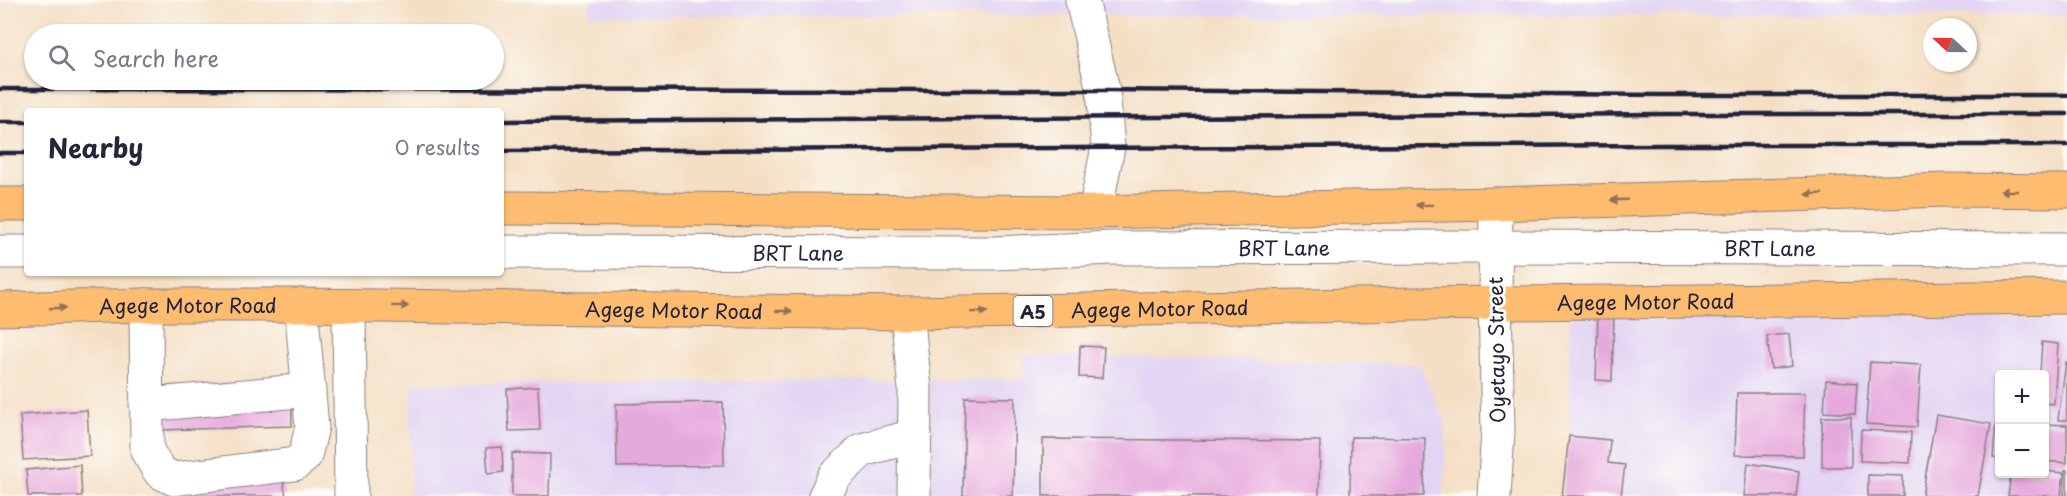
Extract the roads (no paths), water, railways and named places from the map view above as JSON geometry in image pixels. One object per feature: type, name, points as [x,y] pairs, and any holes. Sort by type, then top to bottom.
[{"type":"highway","points":[[504,208],[1095,212],[1496,204],[1947,190],[2067,191]]},
{"type":"highway","points":[[0,204],[24,204]]},
{"type":"highway","name":"Agege Motor Road","points":[[0,309],[146,305],[301,305],[907,313],[2067,297]]},
{"type":"street","points":[[1083,0],[1103,90],[1108,147],[1095,212]]},
{"type":"street","name":"Oyetayo Street","points":[[1494,496],[1498,431],[1495,304],[1496,204]]},
{"type":"street","name":"BRT Lane","points":[[504,252],[994,253],[1113,248],[1496,247],[2067,249]]},
{"type":"street","points":[[0,252],[24,252]]},
{"type":"street","points":[[146,305],[147,451],[160,472],[174,479],[295,464],[304,456],[312,427],[301,305]]},
{"type":"street","points":[[349,306],[351,496]]},
{"type":"street","points":[[907,313],[915,389],[914,496]]},
{"type":"street","points":[[146,405],[309,390]]},
{"type":"street","points":[[825,496],[834,477],[862,450],[914,436]]},
{"type":"railway","points":[[0,89],[24,89]]},
{"type":"railway","points":[[504,89],[2067,95]]},
{"type":"railway","points":[[504,121],[2067,114]]},
{"type":"railway","points":[[0,122],[24,122]]},
{"type":"railway","points":[[504,151],[2067,145]]},
{"type":"railway","points":[[0,153],[24,153]]}]
